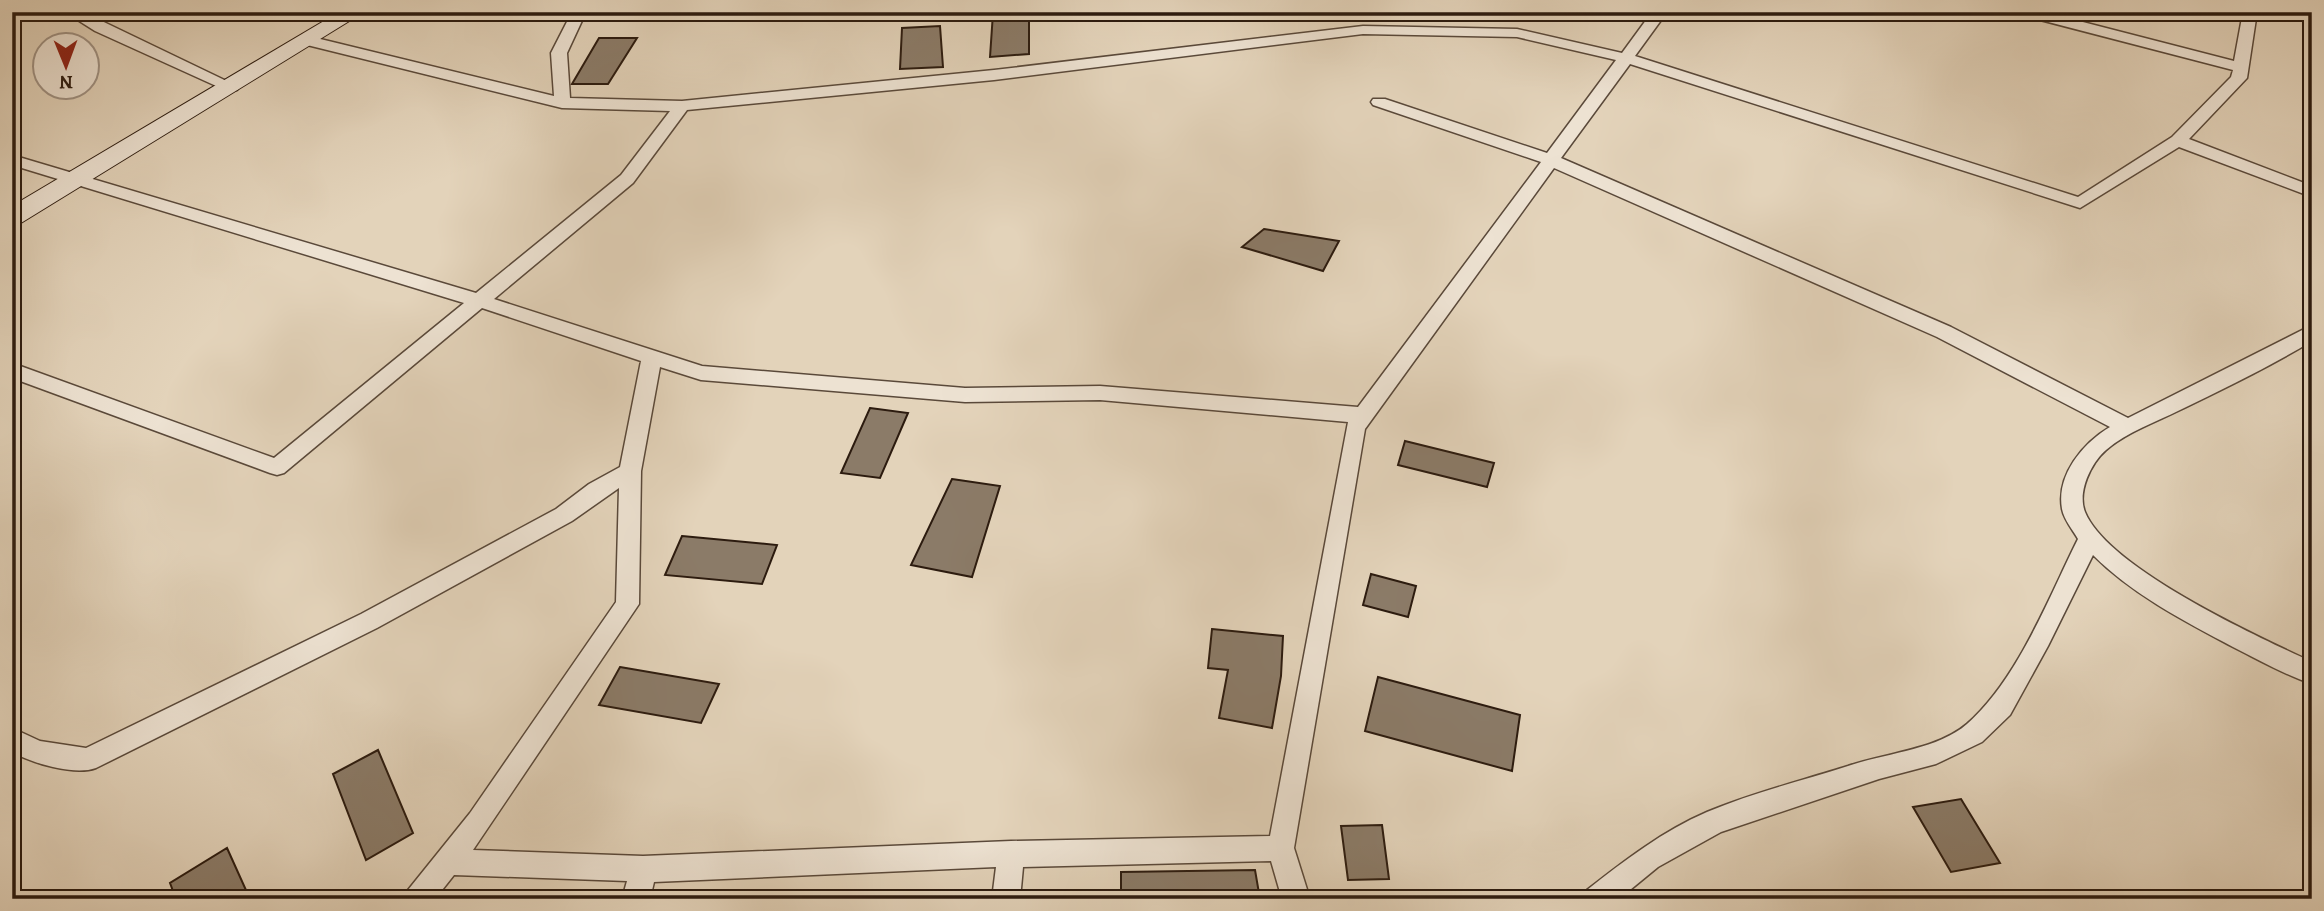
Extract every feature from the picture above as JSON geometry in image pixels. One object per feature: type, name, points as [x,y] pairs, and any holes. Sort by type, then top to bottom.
[{"type":"street","points":[[72,12],[100,28],[230,87]]},
{"type":"street","points":[[12,217],[354,12]]},
{"type":"street","points":[[562,103],[559,53],[579,12]]},
{"type":"street","points":[[1296,899],[1281,848],[1355,427],[1660,12]]},
{"type":"street","points":[[2026,12],[2241,67]]},
{"type":"street","points":[[308,41],[562,103],[682,106],[1007,73],[1363,30],[1517,33],[1626,58],[2080,203],[2178,141],[2239,78],[2250,12]]},
{"type":"street","points":[[1379,102],[1551,160],[1944,332],[2128,427]]},
{"type":"street","points":[[17,377],[276,467],[627,179],[682,106]]},
{"type":"street","points":[[2178,141],[2312,192]]},
{"type":"street","points":[[12,160],[480,301],[701,373],[965,394],[1100,393],[1364,415]]},
{"type":"street","points":[[2312,332],[2266,360],[2128,427],[2094,448],[2077,474],[2073,512],[2089,539],[2130,573],[2217,629],[2312,674]]},
{"type":"street","points":[[418,899],[479,822],[627,604],[630,471],[652,357]]},
{"type":"street","points":[[12,739],[36,752],[87,760],[369,621],[564,515],[597,489],[630,471]]},
{"type":"street","points":[[1597,899],[1649,858],[1714,822],[1879,767],[1936,753],[1972,734],[2001,707],[2040,639],[2089,539]]},
{"type":"street","points":[[447,862],[643,869],[1011,854],[1281,848]]},
{"type":"street","points":[[1006,899],[1011,854]]},
{"type":"street","points":[[636,899],[643,869]]},
{"type":"building","points":[[1029,12],[1029,54],[990,57],[993,13]]},
{"type":"building","points":[[940,26],[943,67],[900,69],[902,28]]},
{"type":"building","points":[[599,38],[637,38],[608,84],[572,84]]},
{"type":"building","points":[[1264,229],[1339,241],[1323,271],[1242,247]]},
{"type":"building","points":[[870,408],[908,413],[880,478],[841,473]]},
{"type":"building","points":[[1405,441],[1494,463],[1487,487],[1398,465]]},
{"type":"building","points":[[952,479],[1000,486],[972,577],[911,565]]},
{"type":"building","points":[[682,536],[777,545],[762,584],[665,575]]},
{"type":"building","points":[[1371,574],[1416,586],[1408,617],[1363,605]]},
{"type":"building","points":[[1212,629],[1283,636],[1281,676],[1272,728],[1219,718],[1228,670],[1208,668]]},
{"type":"building","points":[[620,667],[719,684],[701,723],[599,705]]},
{"type":"building","points":[[1378,677],[1520,715],[1512,771],[1365,731]]},
{"type":"building","points":[[378,750],[413,833],[366,860],[333,774]]},
{"type":"building","points":[[1961,799],[2000,863],[1951,872],[1913,807]]},
{"type":"building","points":[[1382,825],[1389,879],[1348,880],[1341,826]]},
{"type":"building","points":[[227,848],[250,899],[176,899],[170,883]]},
{"type":"building","points":[[1255,870],[1260,899],[1121,899],[1121,872]]}]
